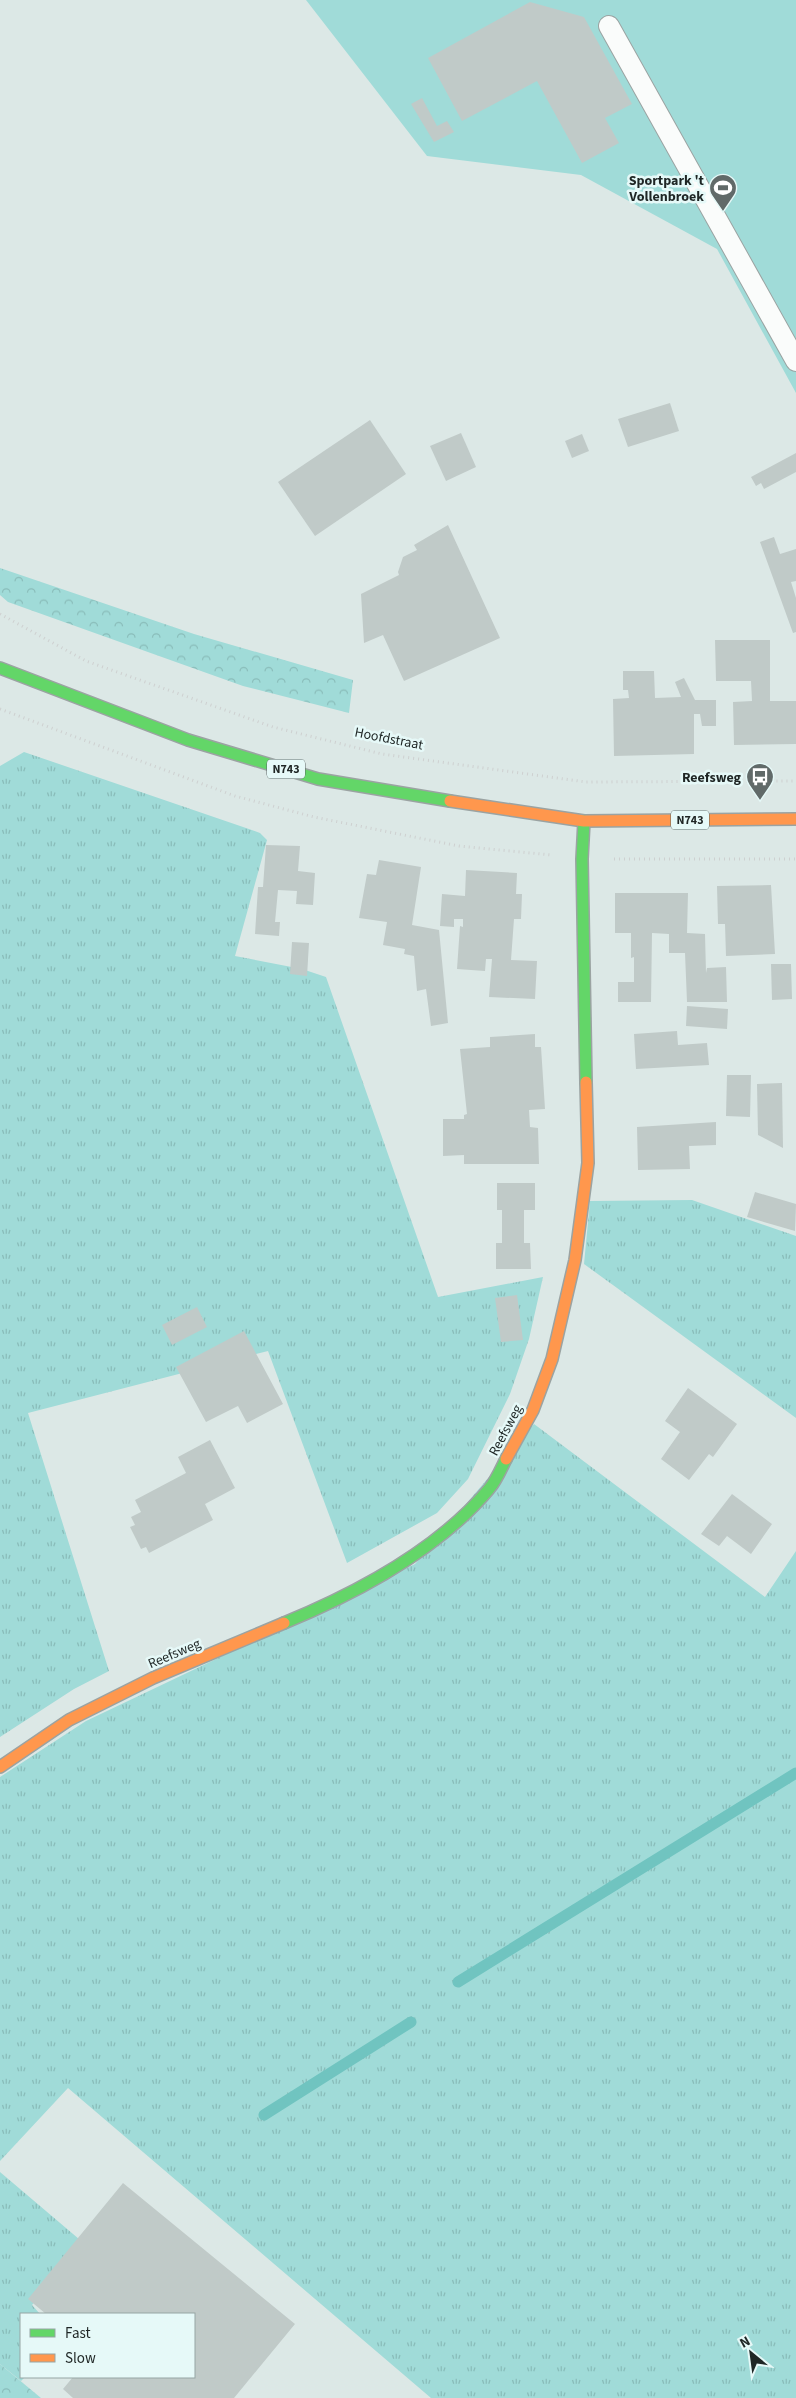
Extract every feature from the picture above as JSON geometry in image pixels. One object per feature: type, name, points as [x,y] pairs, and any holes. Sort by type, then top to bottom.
[{"type":"street","name":"N743","points":[[0,668],[188,740],[318,779],[584,821],[796,820]]},
{"type":"street","name":"Reefsweg","points":[[0,1767],[68,1720],[153,1678],[313,1611],[374,1578],[427,1547],[457,1522],[490,1488],[533,1410],[552,1359],[575,1260],[588,1163],[582,858],[584,821]]},
{"type":"lane","points":[[609,26],[796,361]]},
{"type":"path","name":"Hoofdstraat","points":[[0,614],[86,661],[273,727],[382,754],[586,782],[796,781]]},
{"type":"green space","name":"Sportpark 't Vollenbroek","points":[[306,0],[796,0],[796,393],[717,249],[581,175],[427,156]]},
{"type":"green space","points":[[0,568],[194,634],[353,680],[349,713],[243,686],[8,602],[0,595]]},
{"type":"green space","points":[[24,752],[260,833],[267,840],[235,956],[302,969],[326,977],[438,1297],[543,1277],[529,1339],[510,1394],[468,1479],[437,1513],[347,1563],[268,1351],[28,1413],[109,1671],[74,1689],[0,1737],[0,766]]},
{"type":"green space","points":[[692,1200],[796,1236],[796,1418],[584,1264],[590,1201]]},
{"type":"green space","points":[[534,1424],[765,1597],[796,1551],[796,2398],[431,2398],[68,2088],[0,2161],[0,1777],[86,1721],[415,1564]]},
{"type":"green space","points":[[0,2172],[86,2245],[32,2305],[39,2313],[20,2313],[20,2378],[24,2378],[21,2381],[0,2364]]},
{"type":"green space","points":[[0,2364],[41,2398],[0,2398]]},
{"type":"building","points":[[530,2],[584,17],[632,104],[605,118],[619,143],[582,163],[537,81],[462,121],[428,58]]},
{"type":"building","points":[[422,98],[437,126],[447,121],[454,132],[434,142],[411,104]]},
{"type":"building","points":[[670,403],[679,431],[628,447],[618,419]]},
{"type":"building","points":[[370,420],[406,474],[315,536],[278,482]]},
{"type":"building","points":[[461,433],[476,467],[446,481],[430,446]]},
{"type":"building","points":[[582,434],[589,451],[572,458],[565,441]]},
{"type":"building","points":[[796,453],[796,472],[764,489],[761,483],[756,486],[751,477]]},
{"type":"building","points":[[448,525],[500,638],[404,681],[383,635],[364,643],[361,594],[399,575],[398,572],[403,557],[417,550],[414,545]]},
{"type":"building","points":[[774,537],[780,554],[796,549],[796,581],[791,582],[796,598],[796,632],[793,633],[760,542]]},
{"type":"building","points":[[715,640],[770,640],[770,701],[796,701],[796,744],[734,745],[733,702],[752,701],[751,681],[716,681]]},
{"type":"building","points":[[623,671],[654,671],[655,698],[681,697],[675,682],[684,678],[695,700],[716,700],[716,726],[702,726],[700,714],[694,714],[694,754],[614,756],[613,699],[629,698],[628,690],[623,690]]},
{"type":"building","points":[[266,845],[300,846],[298,871],[315,873],[313,905],[296,904],[297,891],[278,890],[275,922],[280,922],[279,936],[255,934],[258,887],[263,887]]},
{"type":"building","points":[[379,860],[421,867],[412,925],[439,930],[448,1023],[431,1026],[426,989],[417,991],[414,956],[404,954],[405,949],[383,945],[387,922],[359,918],[367,874],[376,875]]},
{"type":"building","points":[[466,870],[517,873],[516,894],[522,894],[521,919],[514,919],[511,960],[537,961],[535,999],[489,997],[492,959],[486,959],[485,971],[457,969],[460,926],[463,927],[463,919],[454,919],[454,927],[440,926],[442,894],[465,896]]},
{"type":"building","points":[[771,885],[775,954],[726,956],[725,924],[718,924],[717,886]]},
{"type":"building","points":[[615,893],[688,893],[687,933],[705,934],[706,973],[707,968],[726,967],[727,1002],[687,1002],[685,953],[669,953],[669,934],[652,933],[651,1002],[618,1002],[618,982],[634,982],[634,957],[631,958],[631,933],[615,933]]},
{"type":"building","points":[[292,942],[309,943],[307,976],[290,974]]},
{"type":"building","points":[[771,964],[791,964],[792,999],[772,1000]]},
{"type":"building","points":[[687,1006],[728,1009],[727,1029],[686,1026]]},
{"type":"building","points":[[677,1031],[678,1045],[707,1043],[709,1065],[636,1069],[634,1034]]},
{"type":"building","points":[[535,1034],[535,1047],[541,1047],[545,1109],[529,1110],[530,1127],[538,1128],[539,1164],[464,1164],[464,1155],[443,1156],[443,1119],[464,1119],[464,1115],[467,1114],[460,1049],[490,1047],[490,1037]]},
{"type":"building","points":[[727,1075],[751,1075],[750,1117],[726,1116]]},
{"type":"building","points":[[782,1083],[783,1148],[758,1135],[757,1084]]},
{"type":"building","points":[[716,1122],[716,1145],[689,1146],[690,1169],[638,1170],[637,1127]]},
{"type":"building","points":[[497,1183],[535,1183],[535,1210],[524,1210],[524,1243],[530,1243],[531,1269],[496,1269],[496,1243],[502,1243],[502,1210],[497,1210]]},
{"type":"building","points":[[755,1192],[796,1204],[795,1231],[747,1217]]},
{"type":"building","points":[[517,1295],[523,1340],[501,1342],[495,1298]]},
{"type":"building","points":[[197,1307],[207,1327],[172,1345],[162,1325]]},
{"type":"building","points":[[244,1331],[283,1404],[247,1423],[238,1406],[206,1422],[176,1367]]},
{"type":"building","points":[[688,1388],[737,1424],[713,1457],[709,1454],[689,1480],[661,1459],[680,1432],[665,1421]]},
{"type":"building","points":[[210,1440],[235,1488],[205,1504],[213,1520],[149,1553],[146,1547],[141,1549],[130,1527],[135,1525],[131,1517],[141,1512],[135,1500],[186,1473],[178,1457]]},
{"type":"building","points":[[732,1494],[772,1524],[751,1554],[727,1536],[719,1546],[701,1534]]},
{"type":"building","points":[[123,2183],[295,2324],[234,2398],[73,2398],[63,2389],[72,2378],[195,2378],[195,2313],[45,2313],[28,2299]]},
{"type":"waterway","points":[[458,1982],[796,1773]]},
{"type":"waterway","points":[[264,2115],[411,2022]]},
{"type":"traffic: fast","points":[[0,668],[188,740],[318,779],[450,801]]},
{"type":"traffic: fast","points":[[584,821],[582,859],[586,1082]]},
{"type":"traffic: fast","points":[[284,1623],[367,1584],[421,1550],[469,1511],[492,1486],[506,1459]]},
{"type":"traffic: slow","points":[[450,801],[584,821],[796,819]]},
{"type":"traffic: slow","points":[[506,1459],[533,1410],[552,1359],[575,1260],[588,1163],[586,1082]]},
{"type":"traffic: slow","points":[[0,1767],[69,1720],[153,1678],[284,1623]]},
{"type":"place","name":"Sportpark 't Vollenbroek","points":[[723,212]]},
{"type":"place","name":"Reefsweg","points":[[760,801]]}]
